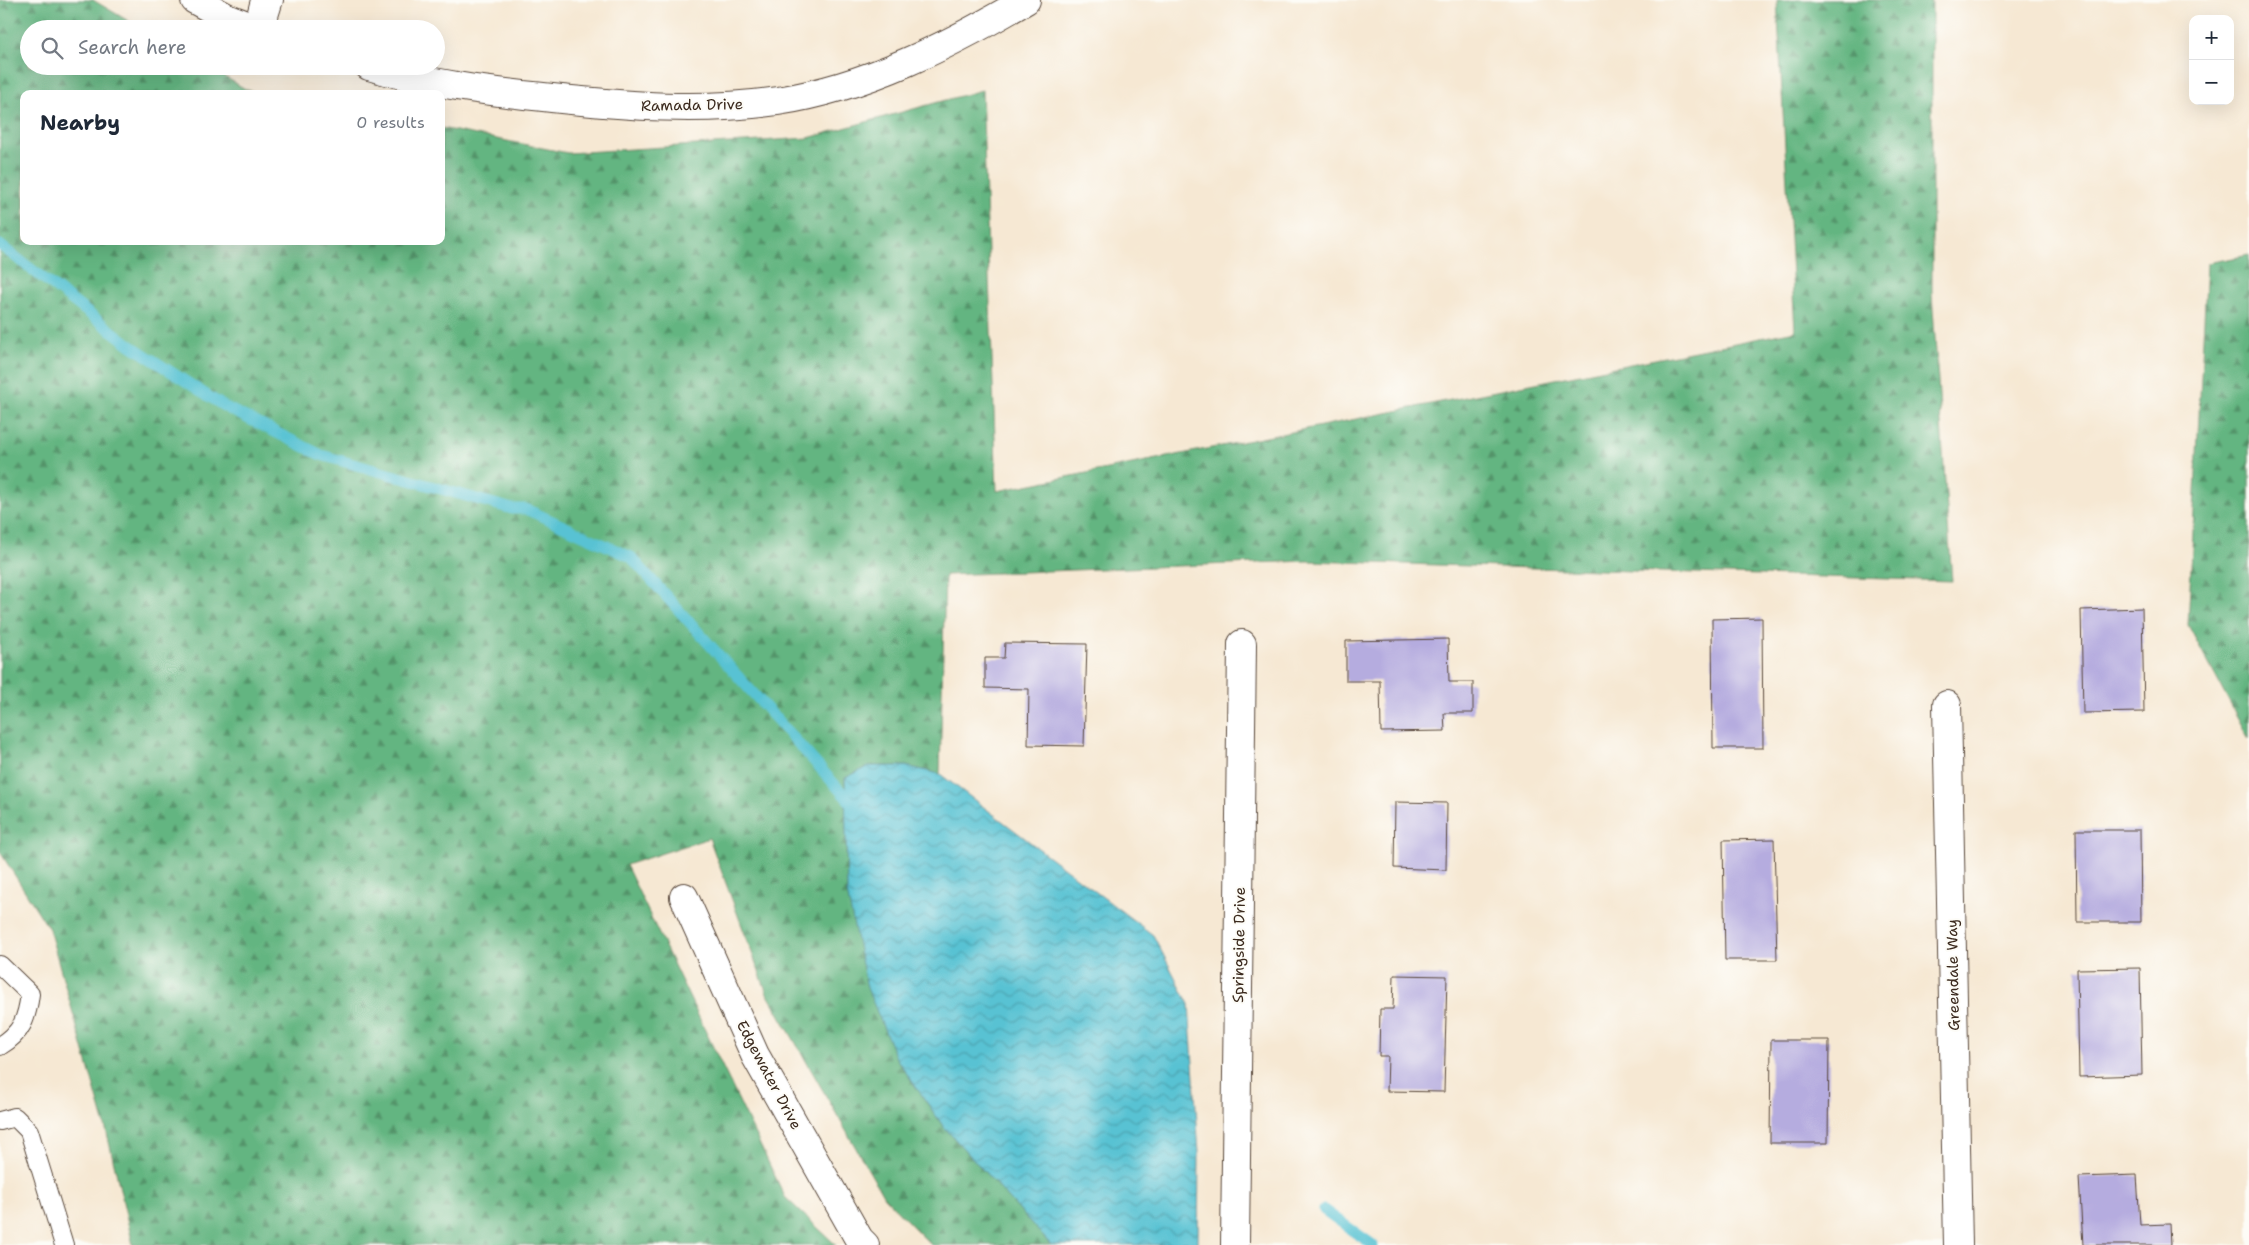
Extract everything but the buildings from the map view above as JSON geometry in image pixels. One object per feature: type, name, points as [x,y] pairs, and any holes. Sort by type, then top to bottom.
[{"type":"street","points":[[195,0],[240,20]]},
{"type":"street","name":"Ramada Drive","points":[[403,75],[488,92],[625,106],[712,107],[770,102],[844,85],[910,61],[972,32],[1026,0]]},
{"type":"street","name":"Springside Drive","points":[[1235,1245],[1242,644]]},
{"type":"street","name":"Greendale Way","points":[[1947,705],[1958,1245]]},
{"type":"street","name":"Edgewater Drive","points":[[684,898],[755,1055],[859,1239],[865,1245]]},
{"type":"lane","points":[[259,20],[260,0]]},
{"type":"lane","points":[[263,20],[274,0]]},
{"type":"lane","points":[[0,965],[30,994],[27,1016],[12,1039],[0,1046]]},
{"type":"lane","points":[[0,1121],[15,1117],[28,1131],[64,1245]]},
{"type":"green space","points":[[0,0],[93,0],[127,20],[20,20],[20,75],[222,75],[247,90],[20,90],[20,245],[445,245],[445,129],[568,153],[808,138],[982,90],[997,491],[1795,331],[1777,0],[1932,0],[1932,294],[1952,581],[1308,561],[945,575],[940,774],[906,766],[869,766],[845,778],[847,893],[896,1058],[943,1126],[1051,1245],[931,1245],[884,1197],[767,993],[709,838],[626,865],[785,1197],[836,1245],[133,1245],[106,1129],[49,929],[0,852]]},
{"type":"green space","points":[[2249,255],[2249,739],[2188,625],[2207,263]]},
{"type":"water","points":[[869,766],[906,766],[940,774],[1153,935],[1189,1004],[1199,1153],[1198,1245],[1051,1245],[943,1126],[896,1058],[867,988],[847,893],[845,778]]},
{"type":"waterway","points":[[0,245],[130,345],[225,407],[321,455],[512,509],[526,509],[631,557],[855,807]]},
{"type":"waterway","points":[[1324,1210],[1373,1245]]}]
